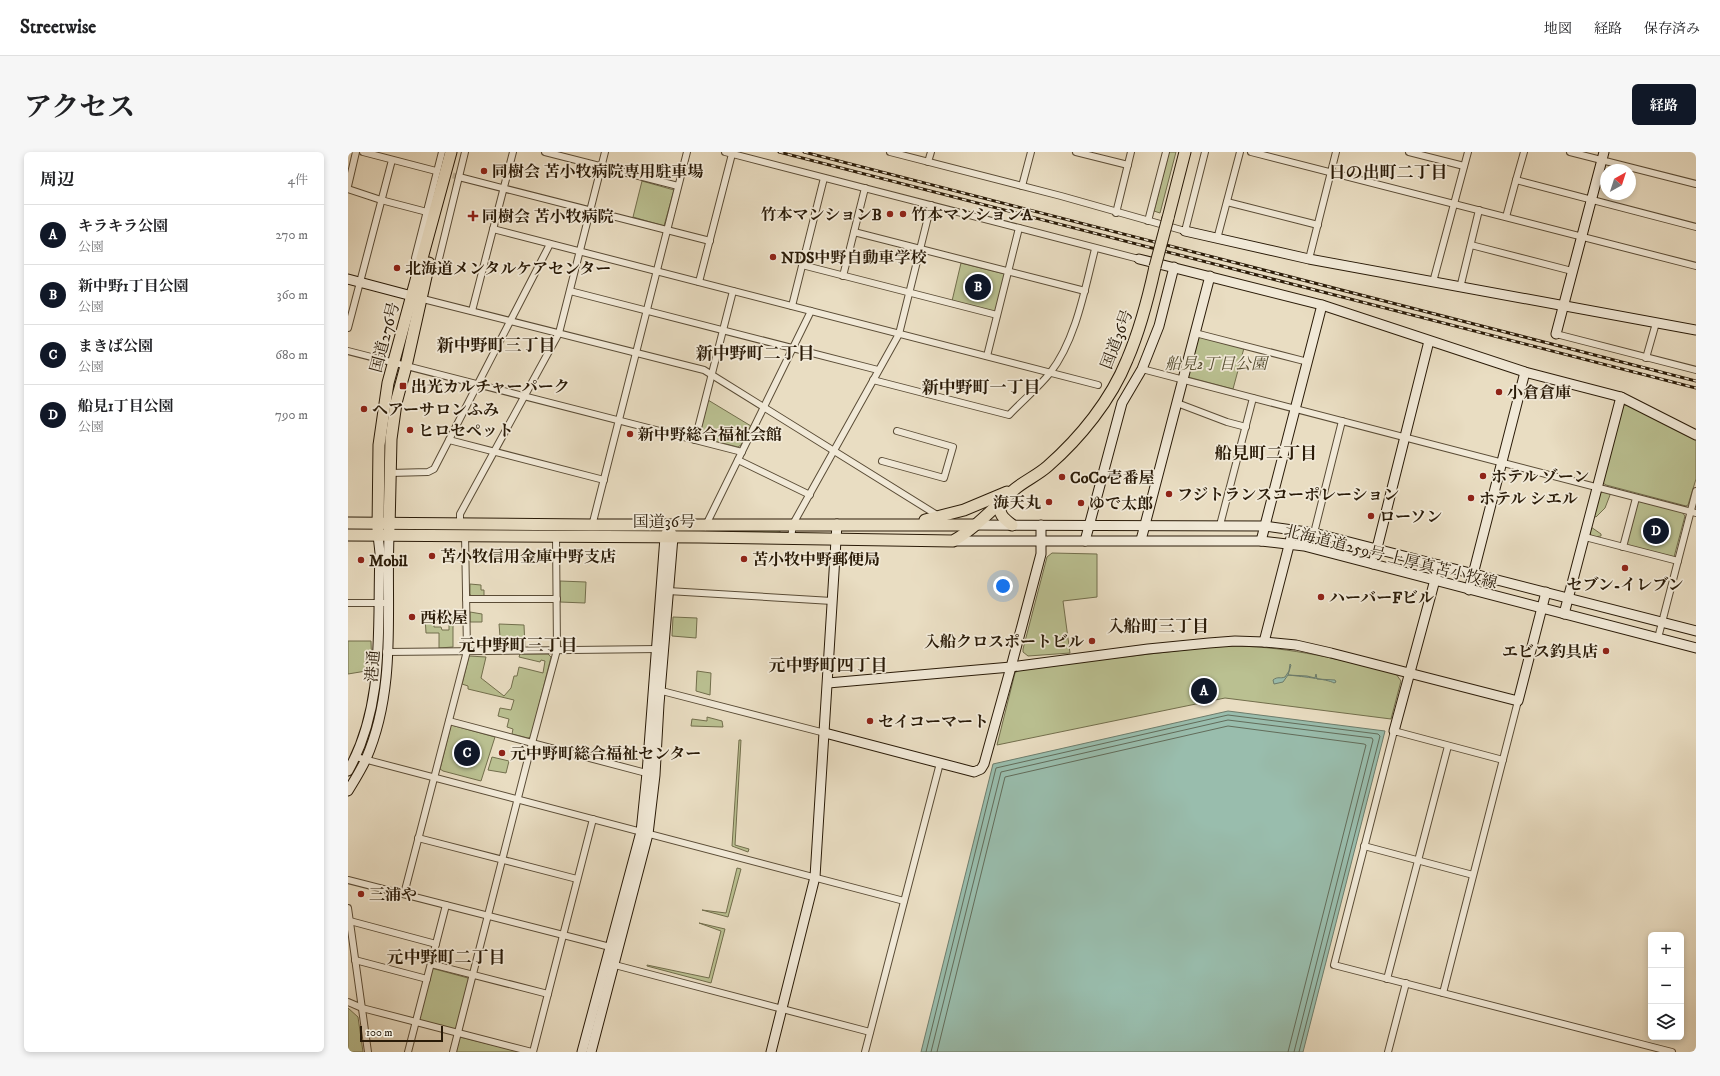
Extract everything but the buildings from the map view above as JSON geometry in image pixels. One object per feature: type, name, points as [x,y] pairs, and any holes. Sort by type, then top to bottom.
[{"type":"highway","name":"国道276号","points":[[424,268],[451,152]]},
{"type":"highway","name":"国道276号","points":[[384,535],[378,523],[380,427],[393,362],[416,297],[458,152]]},
{"type":"highway","name":"国道36号","points":[[348,535],[700,537],[953,541],[964,535],[972,526],[1017,487],[1047,467],[1070,445],[1096,414],[1116,384],[1137,337],[1186,152]]},
{"type":"highway","name":"国道276号","points":[[384,535],[390,523],[391,439],[395,410],[406,366],[416,297]]},
{"type":"highway","name":"国道36号","points":[[897,524],[940,517],[964,510],[1017,487]]},
{"type":"highway","points":[[972,526],[972,514],[976,507],[982,502]]},
{"type":"highway","points":[[1000,502],[999,509],[1002,518],[1012,525]]},
{"type":"highway","name":"国道36号","points":[[348,523],[556,525],[897,524],[972,526]]},
{"type":"street","points":[[356,152],[348,188],[382,200],[426,212]]},
{"type":"street","points":[[363,152],[436,171]]},
{"type":"street","points":[[442,152],[414,258],[424,268],[438,263],[465,152]]},
{"type":"street","points":[[472,311],[513,152]]},
{"type":"street","points":[[545,152],[678,186]]},
{"type":"street","points":[[404,894],[467,651],[466,536],[459,524],[460,514],[559,334],[605,152]]},
{"type":"street","points":[[589,537],[687,152]]},
{"type":"street","points":[[725,152],[1020,228],[1095,249],[1174,267],[1322,305],[1525,372],[1621,397],[1696,435]]},
{"type":"street","points":[[890,152],[1217,239],[1309,259],[1460,288],[1564,305],[1656,323],[1695,328]]},
{"type":"street","points":[[928,162],[931,152]]},
{"type":"street","points":[[1022,186],[1031,152]]},
{"type":"street","points":[[1076,152],[1128,165]]},
{"type":"street","points":[[1116,213],[1131,152]]},
{"type":"street","points":[[1148,221],[1166,152]]},
{"type":"street","points":[[1185,231],[1205,152]]},
{"type":"street","points":[[1217,239],[1240,152]]},
{"type":"street","points":[[1250,152],[1696,266]]},
{"type":"street","points":[[1309,259],[1336,152]]},
{"type":"street","points":[[1409,152],[1464,166]]},
{"type":"street","points":[[1433,282],[1468,152]]},
{"type":"street","points":[[1506,217],[1524,152]]},
{"type":"street","points":[[1570,152],[1603,156],[1696,184]]},
{"type":"street","points":[[699,282],[732,154]]},
{"type":"street","points":[[1603,156],[1556,334],[1696,370]]},
{"type":"street","points":[[348,328],[392,160]]},
{"type":"street","points":[[459,177],[710,241]]},
{"type":"street","points":[[792,306],[824,178]]},
{"type":"street","points":[[1516,180],[1696,227]]},
{"type":"street","points":[[843,276],[865,188]]},
{"type":"street","points":[[1226,202],[1318,225]]},
{"type":"street","points":[[791,538],[793,524],[899,334],[932,205]]},
{"type":"street","points":[[1460,288],[1479,210]]},
{"type":"street","points":[[987,356],[1020,228]]},
{"type":"street","points":[[493,229],[1098,385]]},
{"type":"street","points":[[854,232],[1085,291]]},
{"type":"street","points":[[390,473],[432,472],[550,244]]},
{"type":"street","points":[[1471,245],[1572,271]]},
{"type":"street","points":[[873,380],[1009,415],[1050,373],[1070,338],[1085,291],[1095,249]]},
{"type":"street","points":[[802,265],[997,315]]},
{"type":"street","points":[[1085,540],[1122,403],[1142,369],[1159,326],[1174,267]]},
{"type":"street","points":[[1141,540],[1210,276]]},
{"type":"street","points":[[348,280],[704,370],[833,452],[940,517]]},
{"type":"street","points":[[570,291],[878,370]]},
{"type":"street","points":[[695,440],[733,291]]},
{"type":"street","points":[[1261,541],[1322,305]]},
{"type":"street","points":[[700,537],[811,311]]},
{"type":"street","points":[[1646,358],[1656,323]]},
{"type":"street","points":[[1195,332],[1308,362]]},
{"type":"street","points":[[1373,564],[1429,341]]},
{"type":"street","points":[[348,351],[742,452]]},
{"type":"street","points":[[1142,369],[1693,513]]},
{"type":"street","points":[[1469,590],[1525,372]]},
{"type":"street","points":[[1564,614],[1621,397]]},
{"type":"street","points":[[1220,525],[1253,398]]},
{"type":"street","points":[[1177,402],[1227,422],[1246,427]]},
{"type":"street","points":[[1314,533],[1342,421]]},
{"type":"street","points":[[882,461],[944,478],[953,447],[897,431]]},
{"type":"street","points":[[449,440],[604,480]]},
{"type":"street","points":[[738,460],[810,494]]},
{"type":"street","points":[[1658,638],[1678,561],[1693,513],[1696,491]]},
{"type":"street","points":[[1623,547],[1636,498]]},
{"type":"street","points":[[771,1052],[815,877],[837,524]]},
{"type":"street","points":[[453,1052],[557,650],[556,525]]},
{"type":"street","points":[[660,649],[668,591],[669,525]]},
{"type":"street","points":[[656,690],[974,772],[981,769],[984,764],[1041,554],[1041,525]]},
{"type":"street","name":"北海道道259号 上厚真苫小牧線","points":[[972,526],[1220,525],[1265,526],[1314,533],[1696,631]]},
{"type":"street","points":[[972,526],[982,540]]},
{"type":"street","points":[[1264,642],[1293,530]]},
{"type":"street","name":"港通","points":[[348,770],[356,757],[371,714],[377,676],[380,553],[384,535]]},
{"type":"street","name":"港通","points":[[348,791],[366,760],[378,725],[386,688],[389,652],[389,603],[384,535]]},
{"type":"street","points":[[591,1052],[610,964],[644,833],[651,774],[656,690],[669,537]]},
{"type":"street","points":[[1585,537],[1678,561]]},
{"type":"street","name":"北海道道259号 上厚真苫小牧線","points":[[953,541],[1261,541],[1304,546],[1696,648]]},
{"type":"street","points":[[1438,565],[1334,965],[1672,1052]]},
{"type":"street","points":[[668,591],[832,601]]},
{"type":"street","points":[[1443,993],[1546,592]]},
{"type":"street","points":[[466,599],[557,599]]},
{"type":"street","points":[[348,603],[389,603]]},
{"type":"street","points":[[828,683],[1011,667],[1148,649],[1235,641],[1264,642],[1310,648],[1518,701]]},
{"type":"street","points":[[378,652],[660,649]]},
{"type":"street","points":[[449,722],[651,774]]},
{"type":"street","points":[[1394,731],[1503,760]]},
{"type":"street","points":[[1387,979],[1448,746]]},
{"type":"street","points":[[356,757],[904,901]]},
{"type":"street","points":[[865,1052],[940,763]]},
{"type":"street","points":[[348,1002],[362,1008],[532,1052],[593,819]]},
{"type":"street","points":[[418,838],[577,879]]},
{"type":"street","points":[[1364,846],[1473,875]]},
{"type":"street","points":[[348,880],[614,948]]},
{"type":"street","points":[[408,1052],[446,905]]},
{"type":"street","points":[[348,908],[350,938],[355,960],[368,1052]]},
{"type":"street","points":[[350,921],[436,944]]},
{"type":"street","points":[[355,960],[427,979]]},
{"type":"street","points":[[431,964],[548,994]]},
{"type":"street","points":[[610,964],[870,1032]]},
{"type":"street","points":[[582,1052],[610,964]]},
{"type":"street","points":[[1388,1052],[1406,984]]},
{"type":"green space","points":[[1169,152],[1176,152],[1160,213],[1154,211]]},
{"type":"green space","points":[[642,181],[674,190],[664,226],[633,217]]},
{"type":"green space","points":[[961,263],[1005,274],[995,312],[952,301]]},
{"type":"green space","name":"船見2丁目公園","points":[[1197,336],[1244,348],[1233,389],[1188,377]]},
{"type":"green space","points":[[708,400],[751,426],[741,445],[738,447],[699,437]]},
{"type":"green space","points":[[1628,405],[1696,438],[1696,479],[1688,505],[1686,506],[1603,483],[1621,407]]},
{"type":"green space","points":[[1601,492],[1609,493],[1610,495],[1605,508],[1596,517],[1594,516],[1599,494]]},
{"type":"green space","points":[[1638,501],[1682,512],[1685,516],[1674,557],[1626,545]]},
{"type":"green space","points":[[1591,527],[1601,534],[1601,536],[1592,536],[1590,534]]},
{"type":"green space","points":[[764,529],[780,531],[780,533],[721,531]]},
{"type":"green space","points":[[1052,553],[1097,554],[1097,597],[1063,601],[1070,653],[1028,656],[1023,652],[1023,649],[1047,557]]},
{"type":"green space","points":[[560,581],[586,582],[585,603],[560,602]]},
{"type":"green space","points":[[470,584],[481,585],[481,590],[484,590],[484,597],[472,597],[470,594]]},
{"type":"green space","points":[[470,612],[482,614],[482,622],[470,622]]},
{"type":"green space","points":[[425,617],[434,617],[434,627],[441,627],[442,630],[449,630],[449,618],[453,618],[453,647],[439,648],[439,633],[426,633]]},
{"type":"green space","points":[[673,617],[697,618],[696,638],[672,636]]},
{"type":"green space","points":[[499,624],[524,625],[525,648],[501,649]]},
{"type":"green space","points":[[348,641],[371,641],[372,670],[348,674]]},
{"type":"green space","points":[[1236,646],[1277,649],[1317,655],[1396,674],[1401,681],[1391,719],[1225,698],[997,745],[1015,673],[1020,669],[1210,647]]},
{"type":"green space","points":[[520,654],[548,654],[551,657],[531,737],[528,738],[512,734],[513,729],[507,727],[509,719],[498,716],[500,708],[511,710],[514,700],[468,689],[468,686],[462,684],[469,656],[486,657],[481,678],[504,696],[511,688],[514,676],[517,676],[519,667],[543,673],[545,661],[541,660],[540,662],[519,657]]},
{"type":"green space","points":[[383,658],[378,714],[366,748],[364,746],[377,697]]},
{"type":"green space","points":[[697,671],[711,673],[710,695],[696,691]]},
{"type":"green space","points":[[707,717],[722,721],[723,727],[691,726],[692,719],[707,721]]},
{"type":"green space","points":[[451,725],[495,737],[481,781],[440,769]]},
{"type":"green space","points":[[739,740],[741,740],[735,845],[749,849],[748,852],[732,846]]},
{"type":"green space","points":[[492,757],[509,761],[506,773],[488,770]]},
{"type":"green space","points":[[737,868],[741,869],[728,917],[702,910],[726,913]]},
{"type":"green space","points":[[699,923],[725,929],[711,983],[647,966],[709,978],[721,931]]},
{"type":"green space","points":[[431,968],[468,978],[470,982],[457,1028],[453,1029],[419,1020]]},
{"type":"green space","points":[[348,1008],[358,1017],[363,1052],[348,1052]]},
{"type":"green space","points":[[460,1037],[521,1052],[456,1052]]},
{"type":"water","points":[[1290,664],[1291,665],[1288,675],[1283,682],[1274,684],[1273,680],[1285,677],[1289,671]]},
{"type":"water","points":[[1316,674],[1317,679],[1305,677],[1288,675],[1315,678]]},
{"type":"water","points":[[1320,679],[1335,680],[1336,682],[1334,683]]},
{"type":"water","points":[[1228,711],[1385,731],[1303,1052],[921,1052],[993,764]]},
{"type":"tunnel","points":[[444,173],[459,177]]},
{"type":"railway","points":[[779,152],[1696,388]]},
{"type":"railway","points":[[804,152],[1696,381]]},
{"type":"place","name":"同樹会 苫小牧病院専用駐車場","points":[[484,171]]},
{"type":"place","name":"竹本マンションB","points":[[890,214]]},
{"type":"place","name":"竹本マンションA","points":[[903,214]]},
{"type":"place","name":"同樹会 苫小牧病院","points":[[473,216]]},
{"type":"place","name":"NDS中野自動車学校","points":[[773,257]]},
{"type":"place","name":"北海道メンタルケアセンター","points":[[397,268]]},
{"type":"place","name":"新中野1丁目公園","points":[[978,287]]},
{"type":"place","name":"出光カルチャーパーク","points":[[403,386]]},
{"type":"place","name":"小倉倉庫","points":[[1499,392]]},
{"type":"place","name":"ヘアーサロンふみ","points":[[364,409]]},
{"type":"place","name":"ヒロセペット","points":[[410,430]]},
{"type":"place","name":"新中野総合福祉会館","points":[[630,434]]},
{"type":"place","name":"ホテル ゾーン","points":[[1483,476]]},
{"type":"place","name":"CoCo壱番屋","points":[[1062,477]]},
{"type":"place","name":"フジトランスコーポレーション","points":[[1169,494]]},
{"type":"place","name":"ホテル シエル","points":[[1471,498]]},
{"type":"place","name":"海天丸","points":[[1049,502]]},
{"type":"place","name":"ゆで太郎","points":[[1081,503]]},
{"type":"place","name":"ローソン","points":[[1371,516]]},
{"type":"place","name":"船見1丁目公園","points":[[1656,531]]},
{"type":"place","name":"苫小牧信用金庫中野支店","points":[[432,556]]},
{"type":"place","name":"苫小牧中野郵便局","points":[[744,559]]},
{"type":"place","name":"Mobil","points":[[361,560]]},
{"type":"place","name":"セブン-イレブン","points":[[1625,568]]},
{"type":"place","name":"ハーバーFビル","points":[[1321,597]]},
{"type":"place","name":"西松屋","points":[[412,617]]},
{"type":"place","name":"入船クロスポートビル","points":[[1092,641]]},
{"type":"place","name":"エビス釣具店","points":[[1606,651]]},
{"type":"place","name":"キラキラ公園","points":[[1204,691]]},
{"type":"place","name":"セイコーマート","points":[[870,721]]},
{"type":"place","name":"まきば公園","points":[[467,753]]},
{"type":"place","name":"元中野町総合福祉センター","points":[[502,753]]},
{"type":"place","name":"三浦や","points":[[361,894]]},
{"type":"district","name":"日の出町二丁目","points":[[1388,172]]},
{"type":"district","name":"新中野町三丁目","points":[[496,345]]},
{"type":"district","name":"新中野町二丁目","points":[[755,353]]},
{"type":"district","name":"新中野町一丁目","points":[[981,387]]},
{"type":"district","name":"船見町二丁目","points":[[1266,453]]},
{"type":"district","name":"入船町三丁目","points":[[1158,626]]},
{"type":"district","name":"元中野町三丁目","points":[[518,645]]},
{"type":"district","name":"元中野町四丁目","points":[[828,665]]},
{"type":"district","name":"元中野町二丁目","points":[[446,957]]}]
